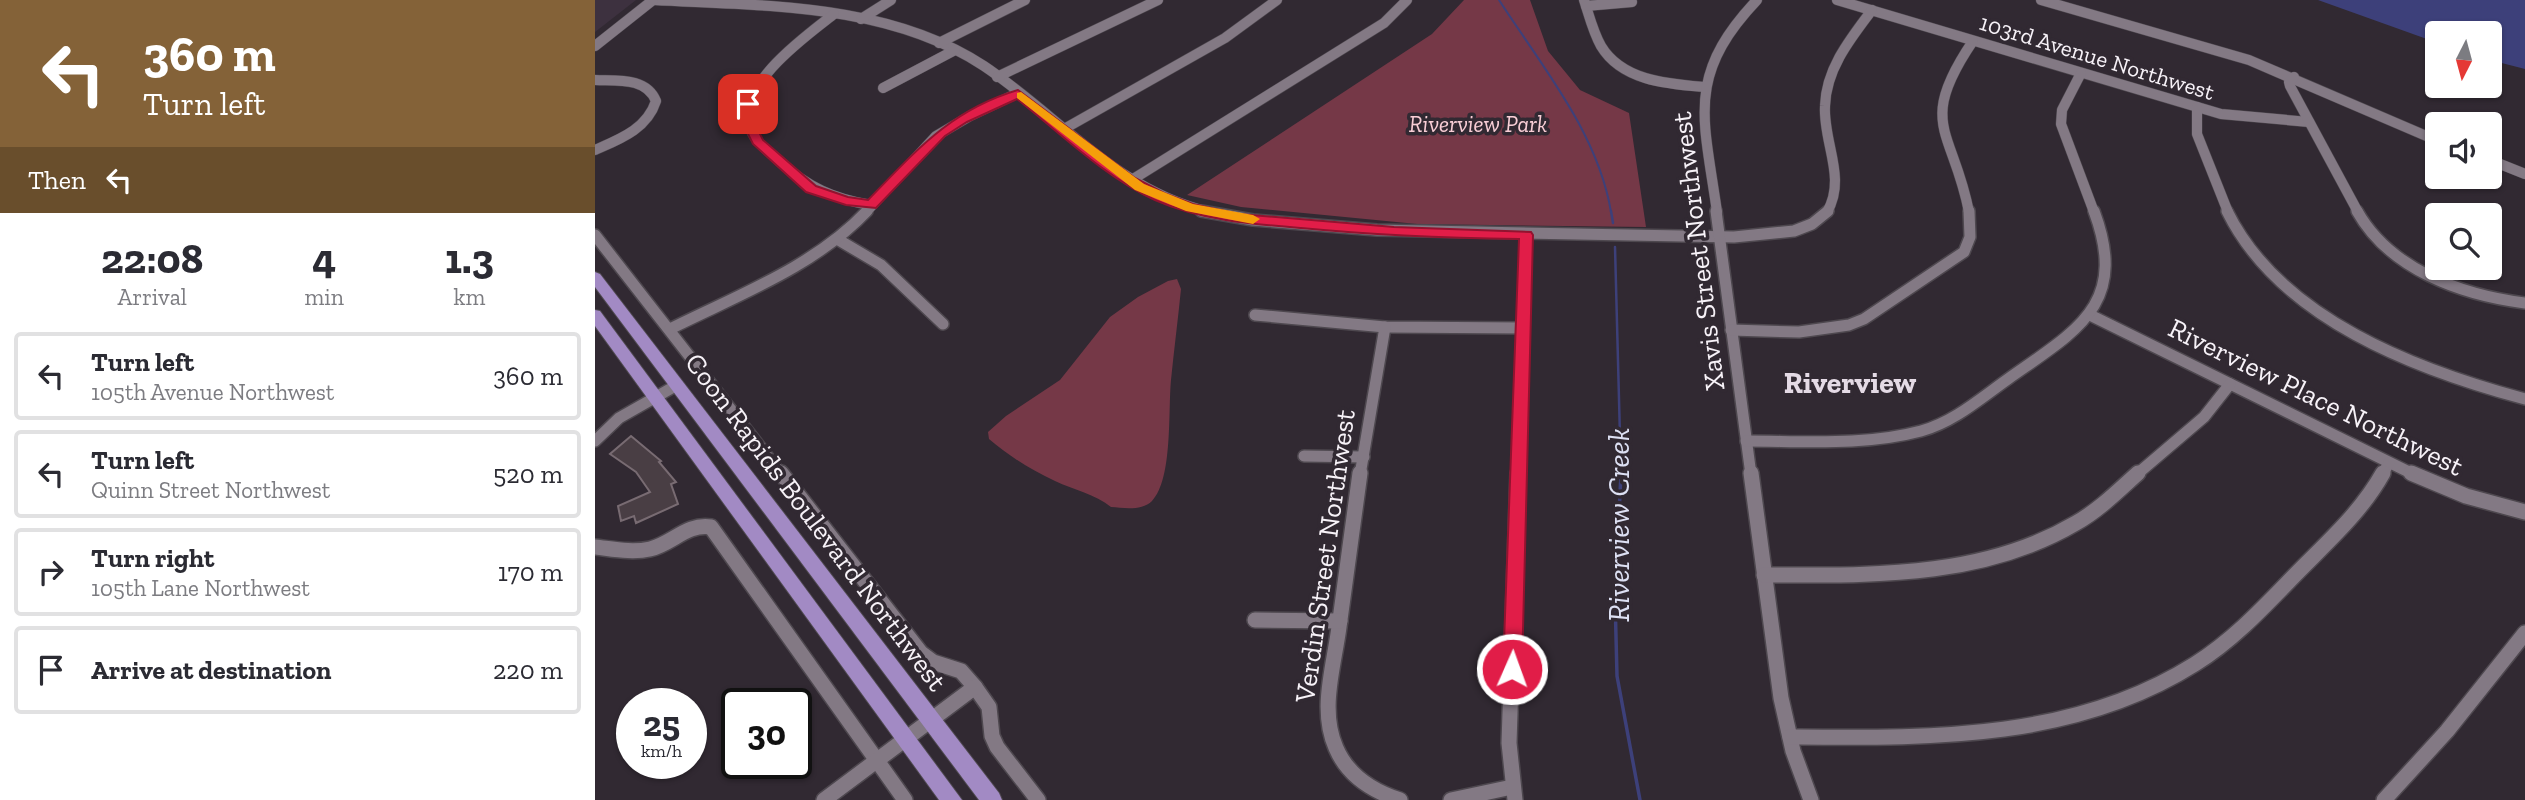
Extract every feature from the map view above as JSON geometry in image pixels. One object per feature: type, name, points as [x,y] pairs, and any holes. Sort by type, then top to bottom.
[{"type":"main road","name":"Coon Rapids Boulevard Northwest","points":[[595,277],[992,800]]},
{"type":"main road","name":"Coon Rapids Boulevard Northwest","points":[[595,315],[952,800]]},
{"type":"street","points":[[595,46],[654,0],[834,14],[907,30],[955,50],[997,77],[1130,181],[1180,205],[1239,218],[1402,233],[1764,236],[1792,232],[1812,223],[1832,204],[1836,187],[1826,122],[1826,93],[1832,68],[1841,50],[1872,10]]},
{"type":"street","points":[[861,19],[891,0]]},
{"type":"street","points":[[939,43],[1025,0]]},
{"type":"street","points":[[997,77],[1159,0]]},
{"type":"street","points":[[1064,129],[1225,38],[1277,0]]},
{"type":"street","points":[[1130,181],[1384,23],[1407,0]]},
{"type":"street","name":"Xavis Street Northwest","points":[[1757,0],[1720,43],[1708,69],[1704,118],[1764,575],[1790,737],[1811,800]]},
{"type":"street","name":"103rd Avenue Northwest","points":[[1837,0],[2231,116],[2309,122]]},
{"type":"street","points":[[2044,0],[2231,54],[2294,78],[2425,135]]},
{"type":"street","points":[[1633,2],[1585,3],[1602,47],[1613,61],[1654,80],[1705,87]]},
{"type":"street","points":[[834,14],[802,40],[758,84],[748,104],[747,120],[758,142],[811,189],[830,197],[871,205]]},
{"type":"street","points":[[1731,331],[1818,330],[1856,323],[1963,252],[1970,241],[1971,226],[1943,130],[1941,113],[1949,77],[1973,41]]},
{"type":"street","points":[[883,88],[955,50]]},
{"type":"street","points":[[1746,441],[1858,441],[1924,430],[1972,406],[2071,334],[2090,315],[2097,305],[2105,281],[2106,251],[2102,233],[2064,135],[2061,119],[2062,110],[2081,73]]},
{"type":"street","points":[[2294,78],[2289,82],[2290,86],[2363,220],[2390,251],[2423,272],[2453,286],[2489,298],[2525,303]]},
{"type":"street","points":[[595,80],[642,85],[652,90],[656,101],[654,110],[640,125],[595,150]]},
{"type":"street","points":[[670,329],[798,265],[837,239],[941,133],[969,116],[1018,93]]},
{"type":"street","points":[[2197,107],[2193,124],[2231,218],[2257,256],[2287,284],[2330,317],[2393,353],[2455,378],[2525,399]]},
{"type":"street","points":[[2502,165],[2525,174]]},
{"type":"street","points":[[595,234],[921,653],[933,662],[961,671],[975,687],[989,708],[992,736],[997,747],[1038,800]]},
{"type":"street","points":[[1451,800],[1514,794],[1509,743],[1527,235]]},
{"type":"street","points":[[837,239],[857,247],[875,260],[943,324]]},
{"type":"street","points":[[1261,315],[1385,327],[1523,328]]},
{"type":"street","name":"Riverview Place Northwest","points":[[2090,315],[2389,463],[2454,492],[2525,512]]},
{"type":"street","name":"Verdin Street Northwest","points":[[1385,327],[1340,621],[1329,720],[1333,742],[1351,773],[1383,796],[1400,800]]},
{"type":"street","points":[[1764,575],[1925,572],[1989,559],[2035,543],[2089,514],[2208,413],[2230,384]]},
{"type":"street","points":[[595,441],[619,418],[677,385]]},
{"type":"street","points":[[1304,456],[1364,457]]},
{"type":"street","points":[[1790,737],[1931,738],[2011,731],[2078,716],[2139,694],[2193,665],[2253,619],[2362,507],[2389,463]]},
{"type":"street","points":[[595,547],[630,551],[652,549],[704,525],[717,532],[905,800]]},
{"type":"street","points":[[1255,620],[1340,621]]},
{"type":"street","points":[[2384,800],[2448,732],[2525,633]]},
{"type":"street","points":[[824,800],[975,687]]},
{"type":"shaded area","points":[[595,0],[636,0],[595,32]]},
{"type":"shaded area","points":[[2318,0],[2525,0],[2525,69],[2503,63],[2503,21],[2425,21],[2425,38]]},
{"type":"green space","name":"Riverview Park","points":[[1464,0],[1530,0],[1548,51],[1580,90],[1629,113],[1646,227],[1417,224],[1241,207],[1187,195],[1432,34]]},
{"type":"green space","points":[[1177,279],[1181,289],[1171,380],[1168,444],[1163,477],[1159,491],[1152,501],[1138,508],[1111,507],[1091,495],[1037,472],[989,439],[988,432],[1006,416],[1060,380],[1110,317],[1138,297]]},
{"type":"building","points":[[631,436],[661,461],[659,462],[676,482],[671,484],[678,504],[636,523],[634,516],[621,521],[618,506],[650,492],[636,472],[610,454]]},
{"type":"waterway","name":"Riverview Creek","points":[[1499,0],[1581,127],[1604,183],[1611,212]]},
{"type":"waterway","name":"Riverview Creek","points":[[1611,211],[1613,223]]},
{"type":"waterway","name":"Riverview Creek","points":[[1615,247],[1621,474]]},
{"type":"waterway","name":"Riverview Creek","points":[[1621,474],[1615,597],[1617,676],[1640,800]]},
{"type":"slow traffic","points":[[1021,96],[1112,169],[1139,187],[1191,208],[1253,219]]},
{"type":"district","name":"Riverview","points":[[1850,383]]},
{"type":"route","points":[[748,104],[747,120],[758,142],[802,183],[822,195],[846,201],[871,205],[922,149],[941,133],[962,119],[1018,93],[1112,169],[1139,187],[1191,208],[1239,218],[1394,232],[1527,235],[1512,669]]}]
